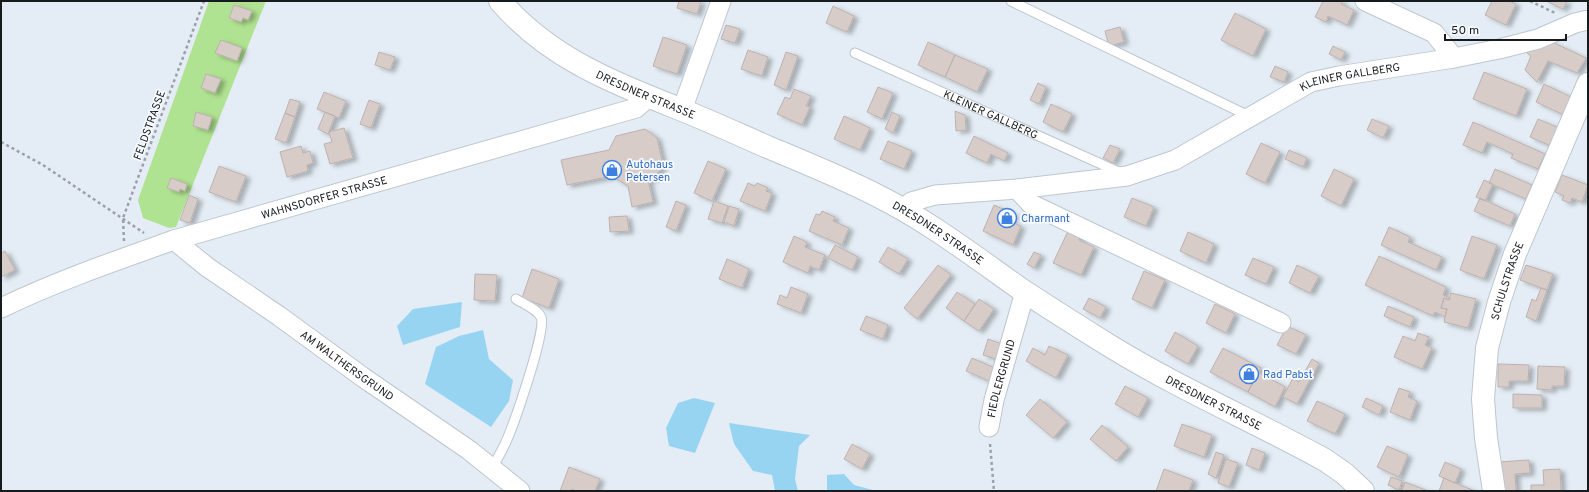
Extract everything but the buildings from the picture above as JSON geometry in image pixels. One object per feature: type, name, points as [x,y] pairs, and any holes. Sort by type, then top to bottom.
[{"type":"main road","name":"DRESDNER STRASSE","points":[[500,1],[517,21],[562,54],[606,78],[854,184],[904,210],[931,226],[1025,292],[1112,347],[1170,381],[1325,460],[1345,474],[1363,491]]},
{"type":"main road","name":"SCHULSTRASSE","points":[[1494,491],[1486,438],[1483,399],[1487,348],[1499,302],[1515,254],[1588,84]]},
{"type":"street","points":[[682,110],[721,1]]},
{"type":"street","points":[[1365,1],[1434,33],[1454,58]]},
{"type":"street","name":"KLEINER GALLBERG","points":[[904,210],[911,202],[935,195],[1017,190],[1127,176],[1175,160],[1311,82],[1499,49],[1538,39],[1581,21]]},
{"type":"street","name":"WAHNSDORFER STRASSE","points":[[1,308],[38,290],[168,242],[636,108],[649,97]]},
{"type":"street","points":[[1017,190],[1031,204],[1281,323]]},
{"type":"street","name":"AM WALTHERSGRUND","points":[[168,242],[279,316],[364,378],[469,450],[520,491]]},
{"type":"street","name":"FIEDLERGRUND","points":[[989,427],[994,400],[1025,292]]},
{"type":"lane","points":[[1011,1],[1251,117]]},
{"type":"lane","name":"KLEINER GALLBERG","points":[[855,53],[1127,176]]},
{"type":"lane","points":[[492,468],[505,442],[525,387],[542,327],[541,318],[535,311],[516,299]]},
{"type":"path","name":"FELDSTRASSE","points":[[124,257],[123,218],[204,1]]},
{"type":"path","points":[[1530,1],[1581,21]]},
{"type":"path","points":[[1,142],[43,165],[123,218],[168,242]]},
{"type":"path","name":"FIEDLERGRUND","points":[[989,427],[994,491]]},
{"type":"green space","points":[[209,1],[266,1],[176,227],[169,228],[143,218],[138,200]]},
{"type":"water","points":[[462,302],[460,327],[403,345],[397,326],[413,309]]},
{"type":"water","points":[[483,330],[489,359],[513,380],[509,401],[491,427],[425,384],[436,347],[459,336]]},
{"type":"water","points":[[694,398],[715,403],[695,453],[669,446],[666,428],[678,403]]},
{"type":"water","points":[[729,423],[810,435],[799,446],[795,479],[798,491],[775,491],[772,475],[753,471],[734,444]]},
{"type":"water","points":[[844,474],[854,485],[877,491],[827,491],[827,475]]},
{"type":"place","name":"Autohaus Petersen","points":[[612,170]]},
{"type":"place","name":"Charmant","points":[[1007,218]]},
{"type":"place","name":"Rad Pabst","points":[[1249,374]]}]
